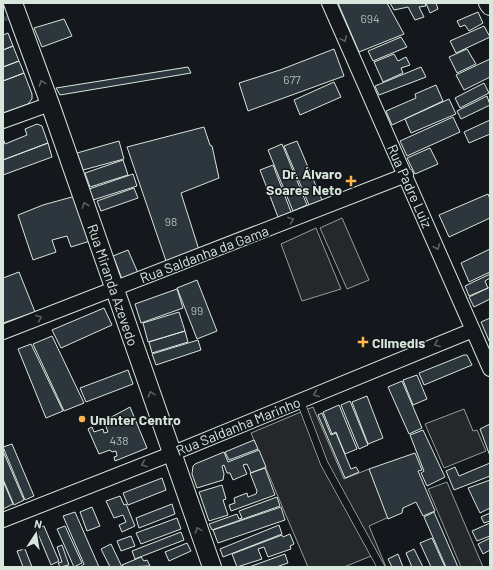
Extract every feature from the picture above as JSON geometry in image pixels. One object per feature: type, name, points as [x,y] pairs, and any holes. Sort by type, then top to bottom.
[{"type":"street","name":"Rua Miranda Azevedo","points":[[13,3],[50,104],[171,454],[212,567]]},
{"type":"street","name":"Rua Padre Luiz","points":[[328,3],[406,176],[490,369]]},
{"type":"street","points":[[3,121],[50,104]]},
{"type":"street","name":"Rua Saldanha da Gama","points":[[3,332],[406,176]]},
{"type":"street","name":"Rua Saldanha Marinho","points":[[3,520],[171,454],[473,330]]},
{"type":"lane","points":[[300,400],[324,463],[382,567]]},
{"type":"shaded area","points":[[342,218],[369,280],[347,289],[320,228]]},
{"type":"shaded area","points":[[316,228],[341,289],[302,301],[281,244]]},
{"type":"shaded area","points":[[313,407],[344,479],[369,469],[389,517],[369,526],[386,567],[381,567],[376,554],[344,567],[308,567],[251,433]]},
{"type":"shaded area","points":[[464,409],[473,431],[477,430],[486,451],[444,468],[425,424]]},
{"type":"shaded area","points":[[447,482],[483,567],[461,567],[428,489]]},
{"type":"building","points":[[338,3],[387,3],[404,34],[359,52]]},
{"type":"building","points":[[390,3],[425,3],[426,6],[419,7],[424,17],[415,20],[408,7],[394,10]]},
{"type":"building","points":[[426,3],[436,3],[438,9],[430,13]]},
{"type":"building","points":[[478,12],[483,23],[469,31],[465,25],[460,27],[457,21]]},
{"type":"building","points":[[64,19],[72,36],[42,47],[34,28]]},
{"type":"building","points":[[484,26],[490,37],[456,53],[450,41]]},
{"type":"building","points":[[8,33],[13,46],[3,50],[3,35]]},
{"type":"building","points":[[401,37],[407,47],[373,61],[368,51]]},
{"type":"building","points":[[13,46],[19,61],[3,67],[3,50]]},
{"type":"building","points":[[334,49],[344,76],[248,111],[239,83],[280,70]]},
{"type":"building","points":[[467,49],[476,64],[457,73],[449,57]]},
{"type":"building","points":[[394,54],[398,61],[406,57],[410,65],[401,68],[403,73],[383,82],[374,62]]},
{"type":"building","points":[[490,59],[490,77],[464,90],[456,75]]},
{"type":"building","points":[[19,61],[24,73],[3,81],[3,67]]},
{"type":"building","points":[[188,67],[191,73],[60,95],[56,88]]},
{"type":"building","points":[[421,67],[426,77],[379,95],[375,86]]},
{"type":"building","points":[[24,73],[32,94],[32,99],[28,104],[3,113],[3,81]]},
{"type":"building","points":[[334,82],[341,97],[300,115],[294,100]]},
{"type":"building","points":[[484,83],[489,93],[460,108],[455,98]]},
{"type":"building","points":[[436,85],[443,101],[392,125],[386,111],[416,98],[415,94]]},
{"type":"building","points":[[487,96],[490,105],[461,119],[457,111]]},
{"type":"building","points":[[449,99],[456,114],[411,133],[405,119]]},
{"type":"building","points":[[453,117],[460,132],[407,156],[400,141]]},
{"type":"building","points":[[490,120],[490,134],[469,143],[464,132]]},
{"type":"building","points":[[37,124],[42,126],[48,143],[3,160],[3,138],[5,144],[27,135],[25,129]]},
{"type":"building","points":[[204,127],[210,145],[212,146],[219,178],[181,193],[199,250],[166,261],[127,147]]},
{"type":"building","points":[[119,141],[124,159],[83,170],[77,153]]},
{"type":"building","points":[[297,141],[322,200],[309,205],[284,146]]},
{"type":"building","points":[[48,143],[52,157],[3,175],[3,160]]},
{"type":"building","points":[[282,144],[307,205],[293,211],[268,150]]},
{"type":"building","points":[[430,148],[438,164],[415,174],[407,158]]},
{"type":"building","points":[[123,160],[128,175],[90,187],[85,173]]},
{"type":"building","points":[[273,165],[291,212],[278,217],[260,170]]},
{"type":"building","points":[[133,174],[137,186],[93,200],[89,189]]},
{"type":"building","points":[[134,188],[138,198],[101,211],[97,201]]},
{"type":"building","points":[[488,194],[490,199],[490,218],[449,237],[439,215]]},
{"type":"building","points":[[79,195],[93,240],[71,247],[67,236],[52,240],[56,252],[33,260],[18,215],[43,205]]},
{"type":"building","points":[[490,249],[490,272],[469,282],[461,263]]},
{"type":"building","points":[[128,250],[138,273],[122,279],[113,256]]},
{"type":"building","points":[[19,272],[35,312],[3,323],[3,278]]},
{"type":"building","points":[[490,274],[490,278],[485,281],[488,288],[469,296],[465,286]]},
{"type":"building","points":[[197,280],[217,331],[197,339],[177,288]]},
{"type":"building","points":[[490,287],[490,299],[474,307],[469,297]]},
{"type":"building","points":[[177,289],[183,308],[141,323],[135,304]]},
{"type":"building","points":[[104,308],[112,325],[61,348],[52,330]]},
{"type":"building","points":[[179,312],[185,331],[148,342],[143,323]]},
{"type":"building","points":[[490,318],[490,343],[481,322]]},
{"type":"building","points":[[185,331],[188,342],[152,353],[149,342]]},
{"type":"building","points":[[52,336],[84,403],[64,411],[33,344]]},
{"type":"building","points":[[198,340],[201,350],[156,365],[152,354]]},
{"type":"building","points":[[31,344],[63,411],[46,418],[18,349]]},
{"type":"building","points":[[467,355],[472,365],[424,385],[419,373]]},
{"type":"building","points":[[128,370],[133,384],[86,402],[80,388]]},
{"type":"building","points":[[417,375],[427,399],[413,405],[403,380]]},
{"type":"building","points":[[402,381],[422,428],[409,434],[388,387]]},
{"type":"building","points":[[367,396],[383,438],[368,444],[352,402]]},
{"type":"building","points":[[350,401],[368,445],[359,449],[341,405]]},
{"type":"building","points":[[339,405],[357,449],[345,454],[336,432],[332,434],[323,412]]},
{"type":"building","points":[[130,407],[147,448],[115,461],[114,457],[117,456],[116,451],[112,452],[110,450],[99,454],[88,429],[92,427],[94,432],[103,429],[104,433],[108,432],[104,421]]},
{"type":"building","points":[[322,413],[331,435],[336,433],[351,469],[356,467],[359,472],[345,478],[318,415]]},
{"type":"building","points":[[490,424],[490,456],[480,429]]},
{"type":"building","points":[[423,430],[445,477],[427,486],[421,473],[424,471],[410,435]]},
{"type":"building","points":[[254,440],[258,449],[229,460],[225,452]]},
{"type":"building","points":[[12,444],[34,496],[25,500],[3,447]]},
{"type":"building","points":[[259,450],[266,467],[251,473],[247,464],[243,465],[247,474],[233,480],[230,473],[227,473],[224,465],[222,466],[224,474],[223,480],[197,488],[192,474],[193,466],[195,464],[224,452],[228,462]]},
{"type":"building","points":[[3,451],[24,500],[14,505],[3,479]]},
{"type":"building","points":[[415,453],[422,470],[418,471],[435,511],[423,516],[416,502],[403,508],[402,513],[388,519],[369,469]]},
{"type":"building","points":[[490,463],[490,476],[454,490],[446,471],[455,467],[459,476]]},
{"type":"building","points":[[265,468],[275,495],[231,511],[229,505],[235,503],[234,498],[247,493],[248,497],[256,494],[257,491],[250,473]]},
{"type":"building","points":[[162,478],[166,490],[128,505],[123,493]]},
{"type":"building","points":[[490,480],[490,508],[480,513],[468,488]]},
{"type":"building","points":[[3,481],[13,504],[3,509]]},
{"type":"building","points":[[222,485],[226,499],[223,500],[228,515],[209,521],[199,492]]},
{"type":"building","points":[[120,496],[124,505],[126,504],[135,526],[122,532],[119,525],[126,522],[123,515],[114,518],[106,501]]},
{"type":"building","points":[[277,497],[280,506],[212,530],[209,524],[237,514],[239,519],[242,518],[239,511]]},
{"type":"building","points":[[172,504],[175,514],[139,528],[136,518]]},
{"type":"building","points":[[92,507],[100,526],[87,531],[80,512]]},
{"type":"building","points":[[281,507],[285,520],[218,543],[213,530]]},
{"type":"building","points":[[75,512],[99,567],[80,567],[84,564],[63,516]]},
{"type":"building","points":[[434,512],[458,567],[446,567],[424,517]]},
{"type":"building","points":[[490,513],[490,521],[484,523],[481,517]]},
{"type":"building","points":[[177,518],[181,529],[141,544],[136,533]]},
{"type":"building","points":[[490,523],[490,536],[477,541],[472,531]]},
{"type":"building","points":[[279,525],[282,534],[223,557],[220,549]]},
{"type":"building","points":[[44,526],[59,561],[51,565],[36,529]]},
{"type":"building","points":[[65,526],[82,563],[74,567],[57,529]]},
{"type":"building","points":[[181,532],[184,540],[135,559],[132,551]]},
{"type":"building","points":[[290,534],[294,544],[290,546],[291,549],[268,557],[264,547],[258,549],[262,559],[237,567],[232,554],[282,535],[283,537]]},
{"type":"building","points":[[131,536],[135,546],[121,551],[117,541]]},
{"type":"building","points":[[432,538],[445,567],[431,567],[420,543]]},
{"type":"building","points":[[490,538],[490,550],[483,554],[478,544]]},
{"type":"building","points":[[187,543],[191,551],[169,561],[165,552]]},
{"type":"building","points":[[111,544],[122,567],[110,567],[101,549]]},
{"type":"building","points":[[62,545],[69,565],[60,567],[58,563],[62,562],[57,547]]},
{"type":"building","points":[[25,549],[32,567],[23,567],[17,551]]},
{"type":"building","points":[[414,549],[423,567],[412,567],[406,553]]},
{"type":"building","points":[[285,554],[288,563],[276,567],[249,567]]},
{"type":"building","points":[[398,554],[403,567],[392,567],[388,559]]},
{"type":"building","points":[[141,557],[144,561],[147,560],[150,566],[123,567],[122,565]]},
{"type":"waterway","points":[[3,19],[12,18]]},
{"type":"place","name":"Dr. Álvaro Soares Neto","points":[[351,181]]},
{"type":"place","name":"Climedis","points":[[363,342]]},
{"type":"place","name":"Uninter Centro","points":[[82,419]]}]
